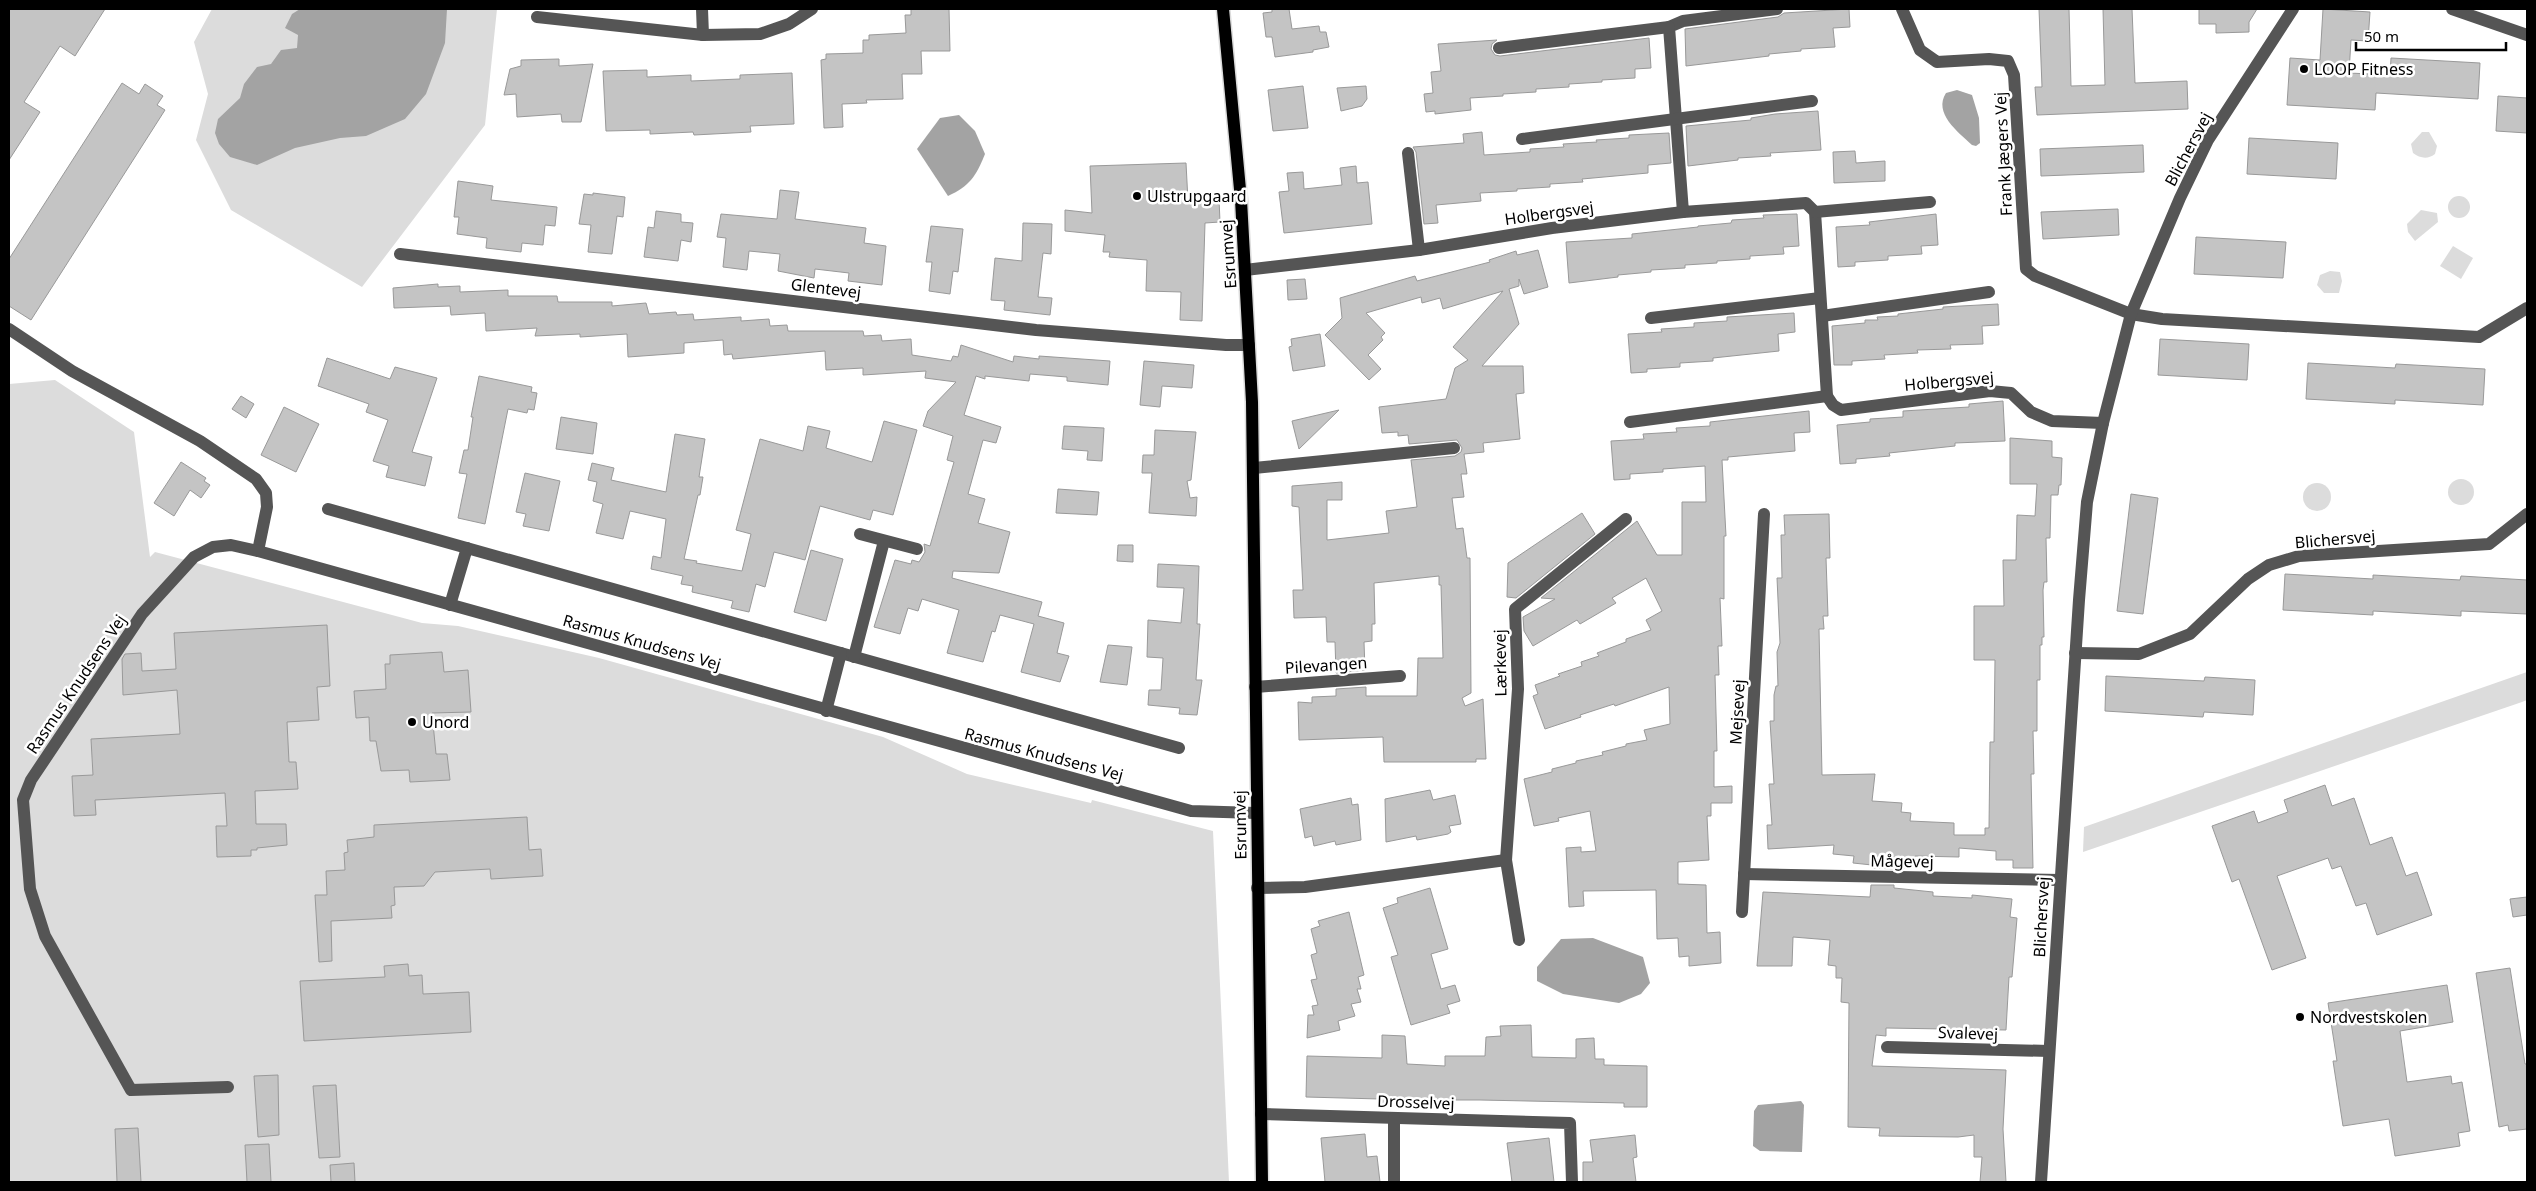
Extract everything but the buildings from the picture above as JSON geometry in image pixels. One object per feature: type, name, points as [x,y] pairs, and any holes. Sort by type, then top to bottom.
[{"type":"main road","name":"Esrumvej","points":[[1223,9],[1245,270],[1254,468],[1256,813],[1262,1182]]},
{"type":"street","points":[[702,9],[702,35]]},
{"type":"street","points":[[537,17],[702,35],[760,34],[789,24],[812,9]]},
{"type":"street","points":[[1499,48],[1669,28],[1683,21],[1777,9]]},
{"type":"street","name":"Frank Jægers Vej","points":[[1902,9],[1920,50],[1937,62],[1989,58],[2008,61],[2014,75],[2026,269],[2035,276],[2131,314]]},
{"type":"street","name":"Blichersvej","points":[[2041,1182],[2075,653],[2087,502],[2103,423],[2131,314],[2180,198],[2208,140],[2293,9]]},
{"type":"street","points":[[2452,9],[2527,35]]},
{"type":"street","points":[[1669,28],[1683,212]]},
{"type":"street","points":[[1522,139],[1812,101]]},
{"type":"street","points":[[1408,153],[1419,250]]},
{"type":"street","name":"Holbergsvej","points":[[1245,270],[1419,250],[1552,228],[1683,212],[1806,203],[1815,212],[1930,202]]},
{"type":"street","points":[[1630,422],[1826,396],[1815,212]]},
{"type":"street","name":"Glentevej","points":[[400,254],[1036,330],[1226,345],[1249,345]]},
{"type":"street","points":[[1822,316],[1989,292]]},
{"type":"street","points":[[1651,318],[1820,298]]},
{"type":"street","points":[[2131,314],[2162,319],[2479,337],[2527,308]]},
{"type":"street","points":[[9,329],[72,371],[200,441],[256,479],[266,493],[268,507],[258,551]]},
{"type":"street","name":"Holbergsvej","points":[[1826,396],[1833,405],[1841,410],[1990,391],[2011,393],[2031,412],[2052,421],[2103,423]]},
{"type":"street","points":[[1254,468],[1454,448]]},
{"type":"street","points":[[328,509],[1179,748]]},
{"type":"street","name":"Mejsevej","points":[[1742,912],[1764,514]]},
{"type":"street","name":"Blichersvej","points":[[2075,653],[2139,654],[2190,634],[2248,579],[2269,565],[2298,556],[2490,544],[2527,514]]},
{"type":"street","name":"Lærkevej","points":[[1519,940],[1506,860],[1518,689],[1515,609],[1626,519]]},
{"type":"street","points":[[860,534],[917,549]]},
{"type":"street","points":[[854,657],[884,540]]},
{"type":"street","name":"Rasmus Knudsens Vej","points":[[228,1088],[130,1090],[45,936],[30,889],[23,800],[31,780],[142,614],[194,557],[213,547],[231,545],[258,551],[826,711],[1191,811],[1256,813]]},
{"type":"street","points":[[450,605],[467,548]]},
{"type":"street","points":[[826,711],[841,653]]},
{"type":"street","name":"Pilevangen","points":[[1255,687],[1400,676]]},
{"type":"street","points":[[1257,888],[1305,887],[1506,860]]},
{"type":"street","name":"Mågevej","points":[[1744,874],[2060,880]]},
{"type":"street","name":"Svalevej","points":[[1886,1047],[2049,1051]]},
{"type":"street","name":"Drosselvej","points":[[1261,1114],[1570,1123],[1572,1182]]},
{"type":"street","points":[[1394,1118],[1394,1182]]},
{"type":"shaded area","points":[[212,9],[497,9],[485,125],[362,287],[231,210],[196,140],[208,94],[194,42]]},
{"type":"shaded area","points":[[300,9],[447,9],[445,43],[426,94],[405,119],[366,136],[340,138],[295,148],[257,165],[230,157],[219,144],[215,133],[218,119],[240,98],[244,84],[257,67],[271,64],[281,50],[297,48],[298,35],[285,28],[292,14]]},
{"type":"shaded area","points":[[1957,90],[1972,95],[1979,118],[1980,143],[1976,146],[1972,145],[1954,128],[1945,115],[1943,100],[1946,93]]},
{"type":"shaded area","points":[[959,115],[975,131],[985,154],[971,180],[948,196],[917,149],[940,118]]},
{"type":"shaded area","points":[[2422,132],[2429,132],[2437,146],[2435,154],[2426,158],[2413,153],[2411,144]]},
{"type":"shaded area","points":[[2459,196],[2467,199],[2470,207],[2467,215],[2459,218],[2451,215],[2448,207],[2451,199]]},
{"type":"shaded area","points":[[2421,210],[2437,213],[2438,222],[2415,241],[2408,232],[2407,224]]},
{"type":"shaded area","points":[[2453,246],[2473,258],[2461,279],[2440,266]]},
{"type":"shaded area","points":[[2330,271],[2340,272],[2342,281],[2339,293],[2324,293],[2317,285],[2320,275]]},
{"type":"shaded area","points":[[55,380],[134,432],[150,557],[155,552],[422,623],[458,626],[599,658],[883,737],[967,774],[1091,803],[1092,800],[1213,831],[1229,1182],[9,1182],[9,384]]},
{"type":"shaded area","points":[[2461,479],[2470,483],[2474,492],[2470,501],[2461,505],[2452,501],[2448,492],[2452,483]]},
{"type":"shaded area","points":[[2317,483],[2327,487],[2331,497],[2327,507],[2317,511],[2307,507],[2303,497],[2307,487]]},
{"type":"shaded area","points":[[2527,672],[2527,700],[2083,852],[2084,827]]},
{"type":"shaded area","points":[[1593,938],[1643,957],[1650,983],[1641,994],[1619,1003],[1563,994],[1537,981],[1537,967],[1561,939]]},
{"type":"shaded area","points":[[1801,1101],[1804,1105],[1802,1152],[1760,1151],[1753,1146],[1754,1111],[1758,1105]]},
{"type":"place","name":"LOOP Fitness","points":[[2304,69]]},
{"type":"place","name":"Ulstrupgaard","points":[[1137,196]]},
{"type":"place","name":"Unord","points":[[412,722]]},
{"type":"place","name":"Nordvestskolen","points":[[2300,1017]]}]
